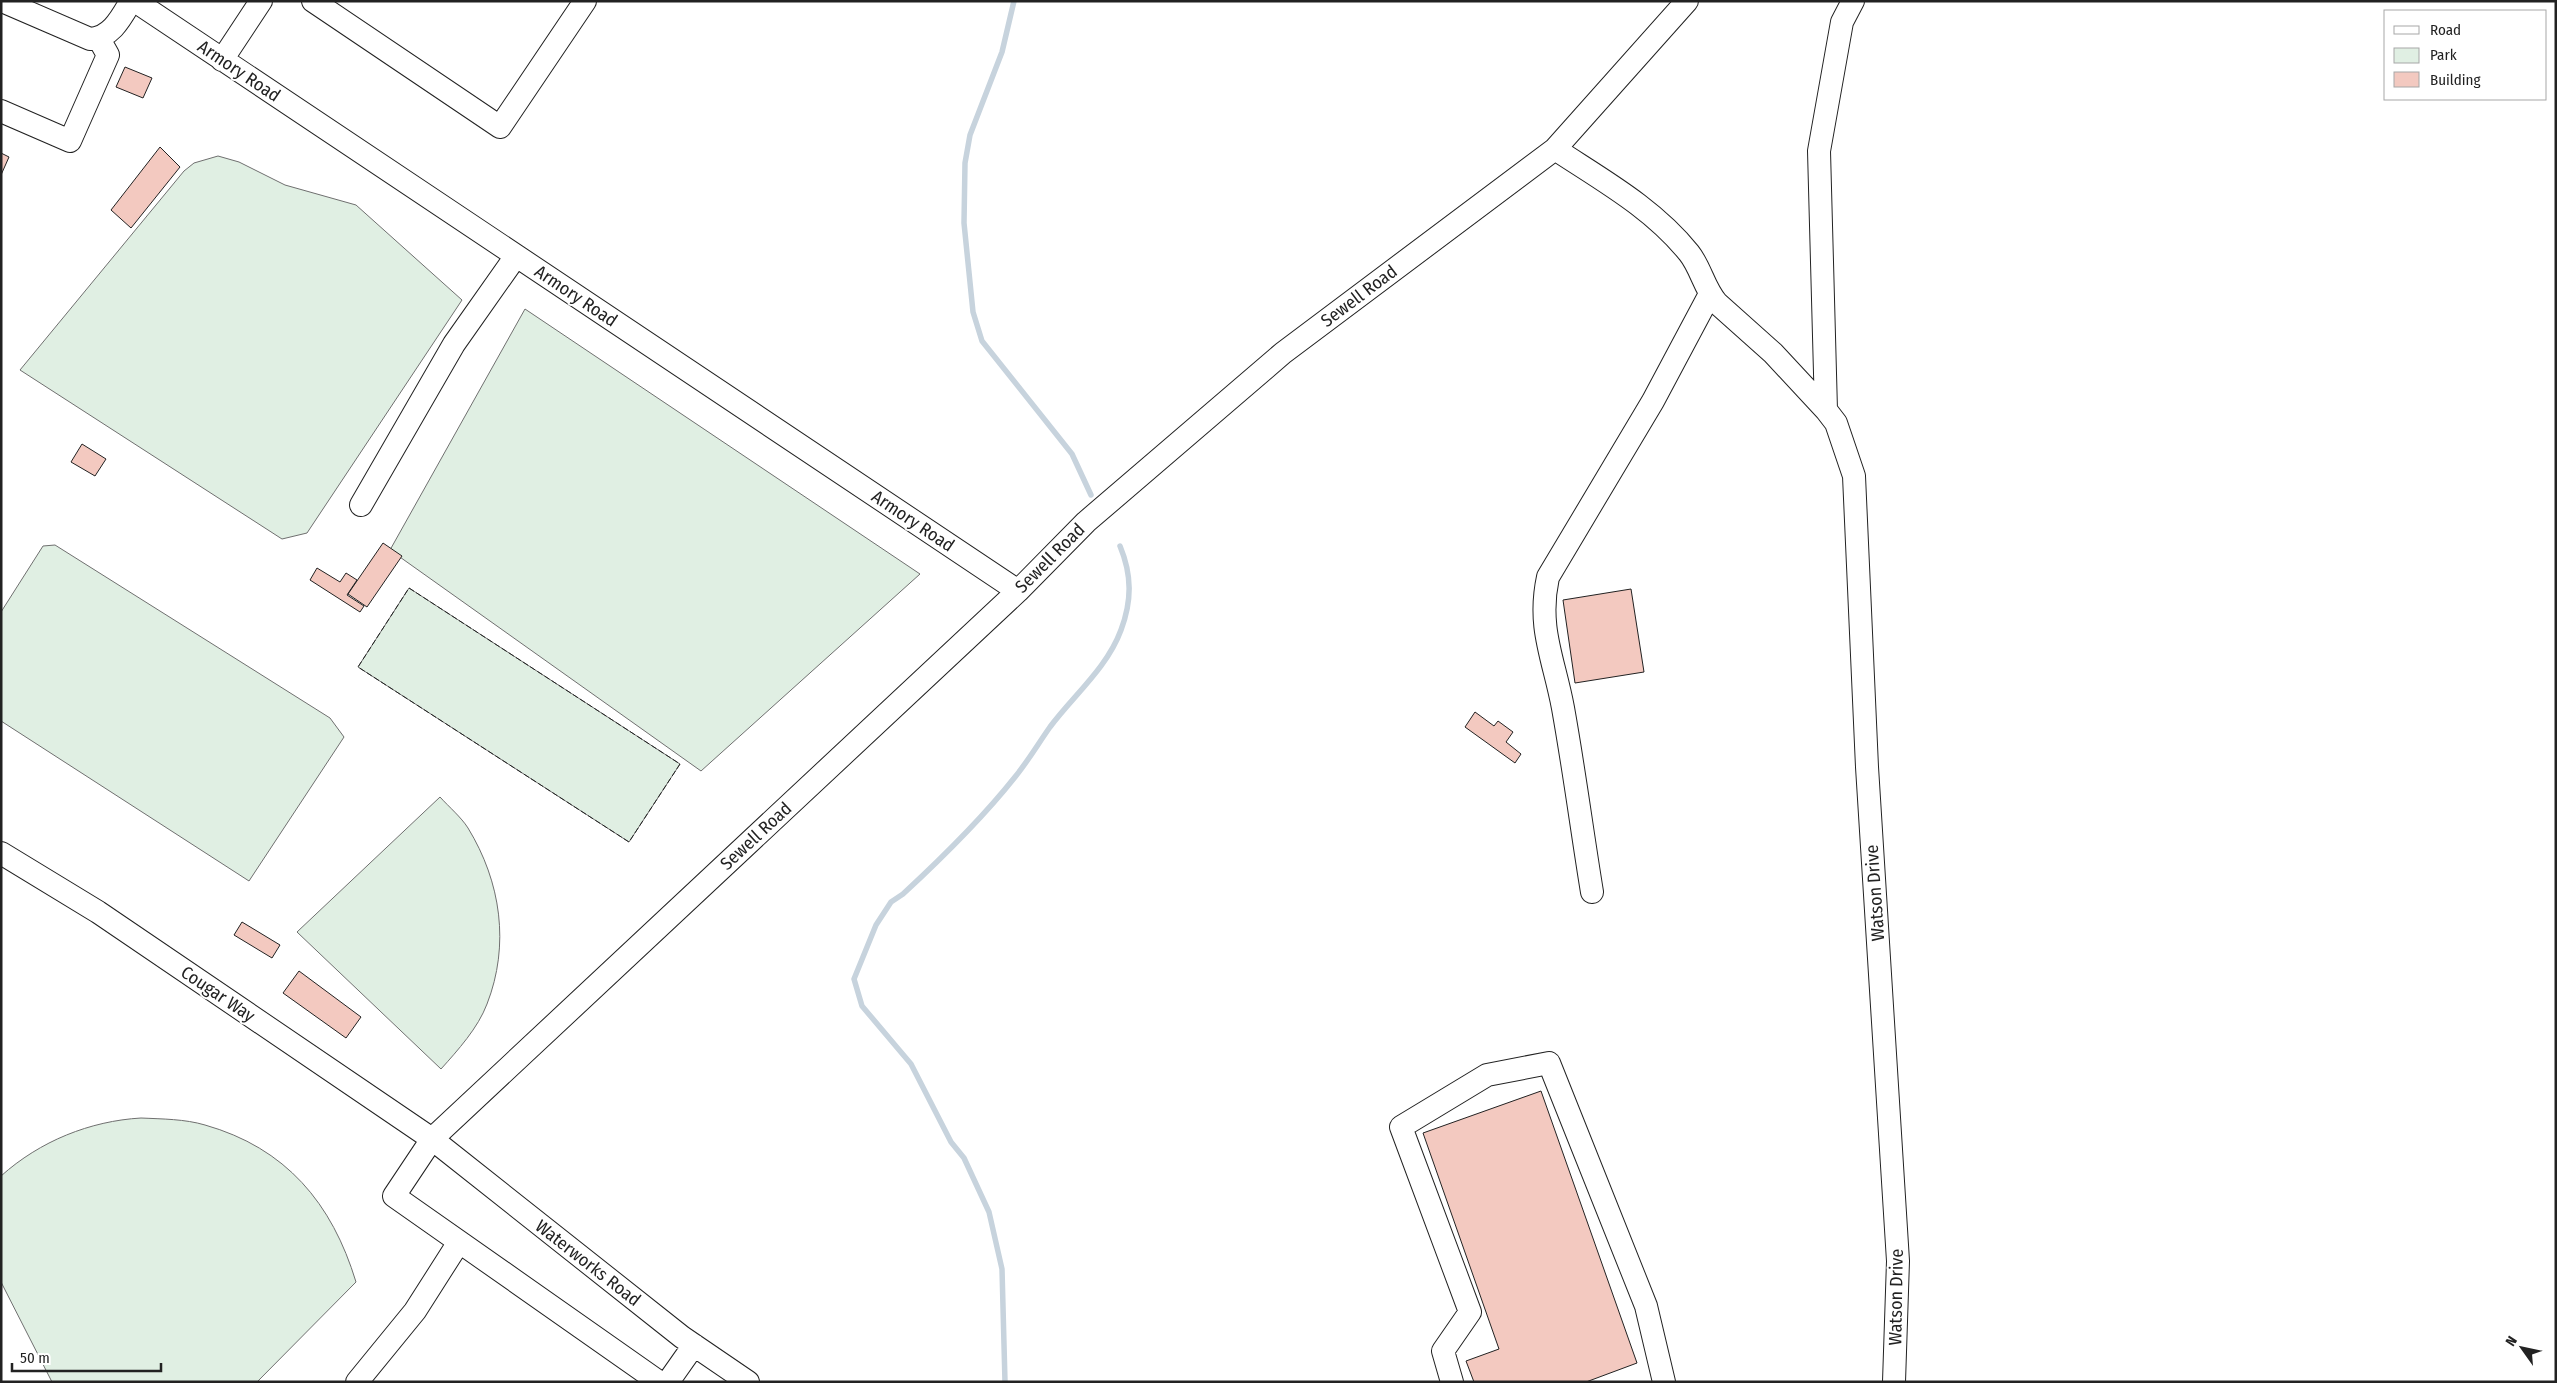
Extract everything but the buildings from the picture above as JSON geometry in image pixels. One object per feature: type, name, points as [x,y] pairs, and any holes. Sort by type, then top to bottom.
[{"type":"street","points":[[2,1],[90,39],[98,39],[116,26],[133,1]]},
{"type":"street","name":"Armory Road","points":[[133,1],[1018,591]]},
{"type":"street","points":[[222,60],[261,1]]},
{"type":"street","points":[[313,1],[500,127],[585,1]]},
{"type":"street","name":"Sewell Road","points":[[460,1242],[394,1196],[432,1139],[1018,591],[1086,522],[1283,353],[1555,148],[1687,1]]},
{"type":"street","points":[[1826,410],[1819,151],[1842,22],[1853,1]]},
{"type":"street","points":[[1,110],[70,141],[108,55],[98,39]]},
{"type":"street","name":"Watson Drive","points":[[1555,148],[1654,217],[1690,255],[1710,294],[1773,353],[1836,423],[1854,476],[1867,766],[1898,1261],[1894,1382]]},
{"type":"street","points":[[361,505],[454,344],[516,256]]},
{"type":"street","points":[[1592,892],[1563,706],[1544,632],[1544,593],[1548,577],[1653,401],[1710,294]]},
{"type":"street","name":"Cougar Way","points":[[1,853],[98,912],[432,1139]]},
{"type":"street","points":[[1452,1382],[1443,1351],[1470,1312],[1401,1127],[1487,1075],[1549,1063],[1646,1306],[1664,1382]]},
{"type":"street","name":"Waterworks Road","points":[[432,1139],[694,1345],[748,1382]]},
{"type":"street","points":[[356,1382],[415,1311],[460,1242],[659,1382]]},
{"type":"street","points":[[668,1382],[694,1345]]},
{"type":"green space","points":[[218,156],[239,162],[285,185],[356,205],[462,300],[307,533],[282,539],[20,370],[184,171],[194,163]]},
{"type":"green space","points":[[525,309],[920,574],[701,771],[390,550]]},
{"type":"green space","points":[[55,545],[330,718],[344,737],[249,881],[1,721],[1,612],[43,546]]},
{"type":"green space","points":[[409,588],[680,764],[629,842],[358,667]]},
{"type":"green space","points":[[440,797],[468,828],[488,870],[495,892],[500,937],[494,982],[483,1013],[467,1038],[441,1069],[297,932]]},
{"type":"green space","points":[[141,1118],[205,1125],[234,1135],[259,1148],[282,1164],[302,1182],[334,1227],[346,1254],[356,1282],[257,1382],[52,1382],[1,1282],[1,1176],[32,1153],[66,1135],[103,1123]]},
{"type":"waterway","points":[[1014,1],[1002,52],[970,135],[965,163],[964,223],[973,312],[982,341],[1072,454],[1091,495]]},
{"type":"waterway","points":[[1005,1382],[1002,1269],[989,1212],[964,1158],[951,1142],[911,1064],[862,1006],[854,979],[876,925],[891,902],[903,894],[933,866],[989,808],[1020,771],[1059,715],[1099,669],[1115,644],[1125,619],[1129,598],[1127,567],[1120,546]]},
{"type":"fence","points":[[409,588],[680,764],[629,842],[358,667],[409,588]]}]
